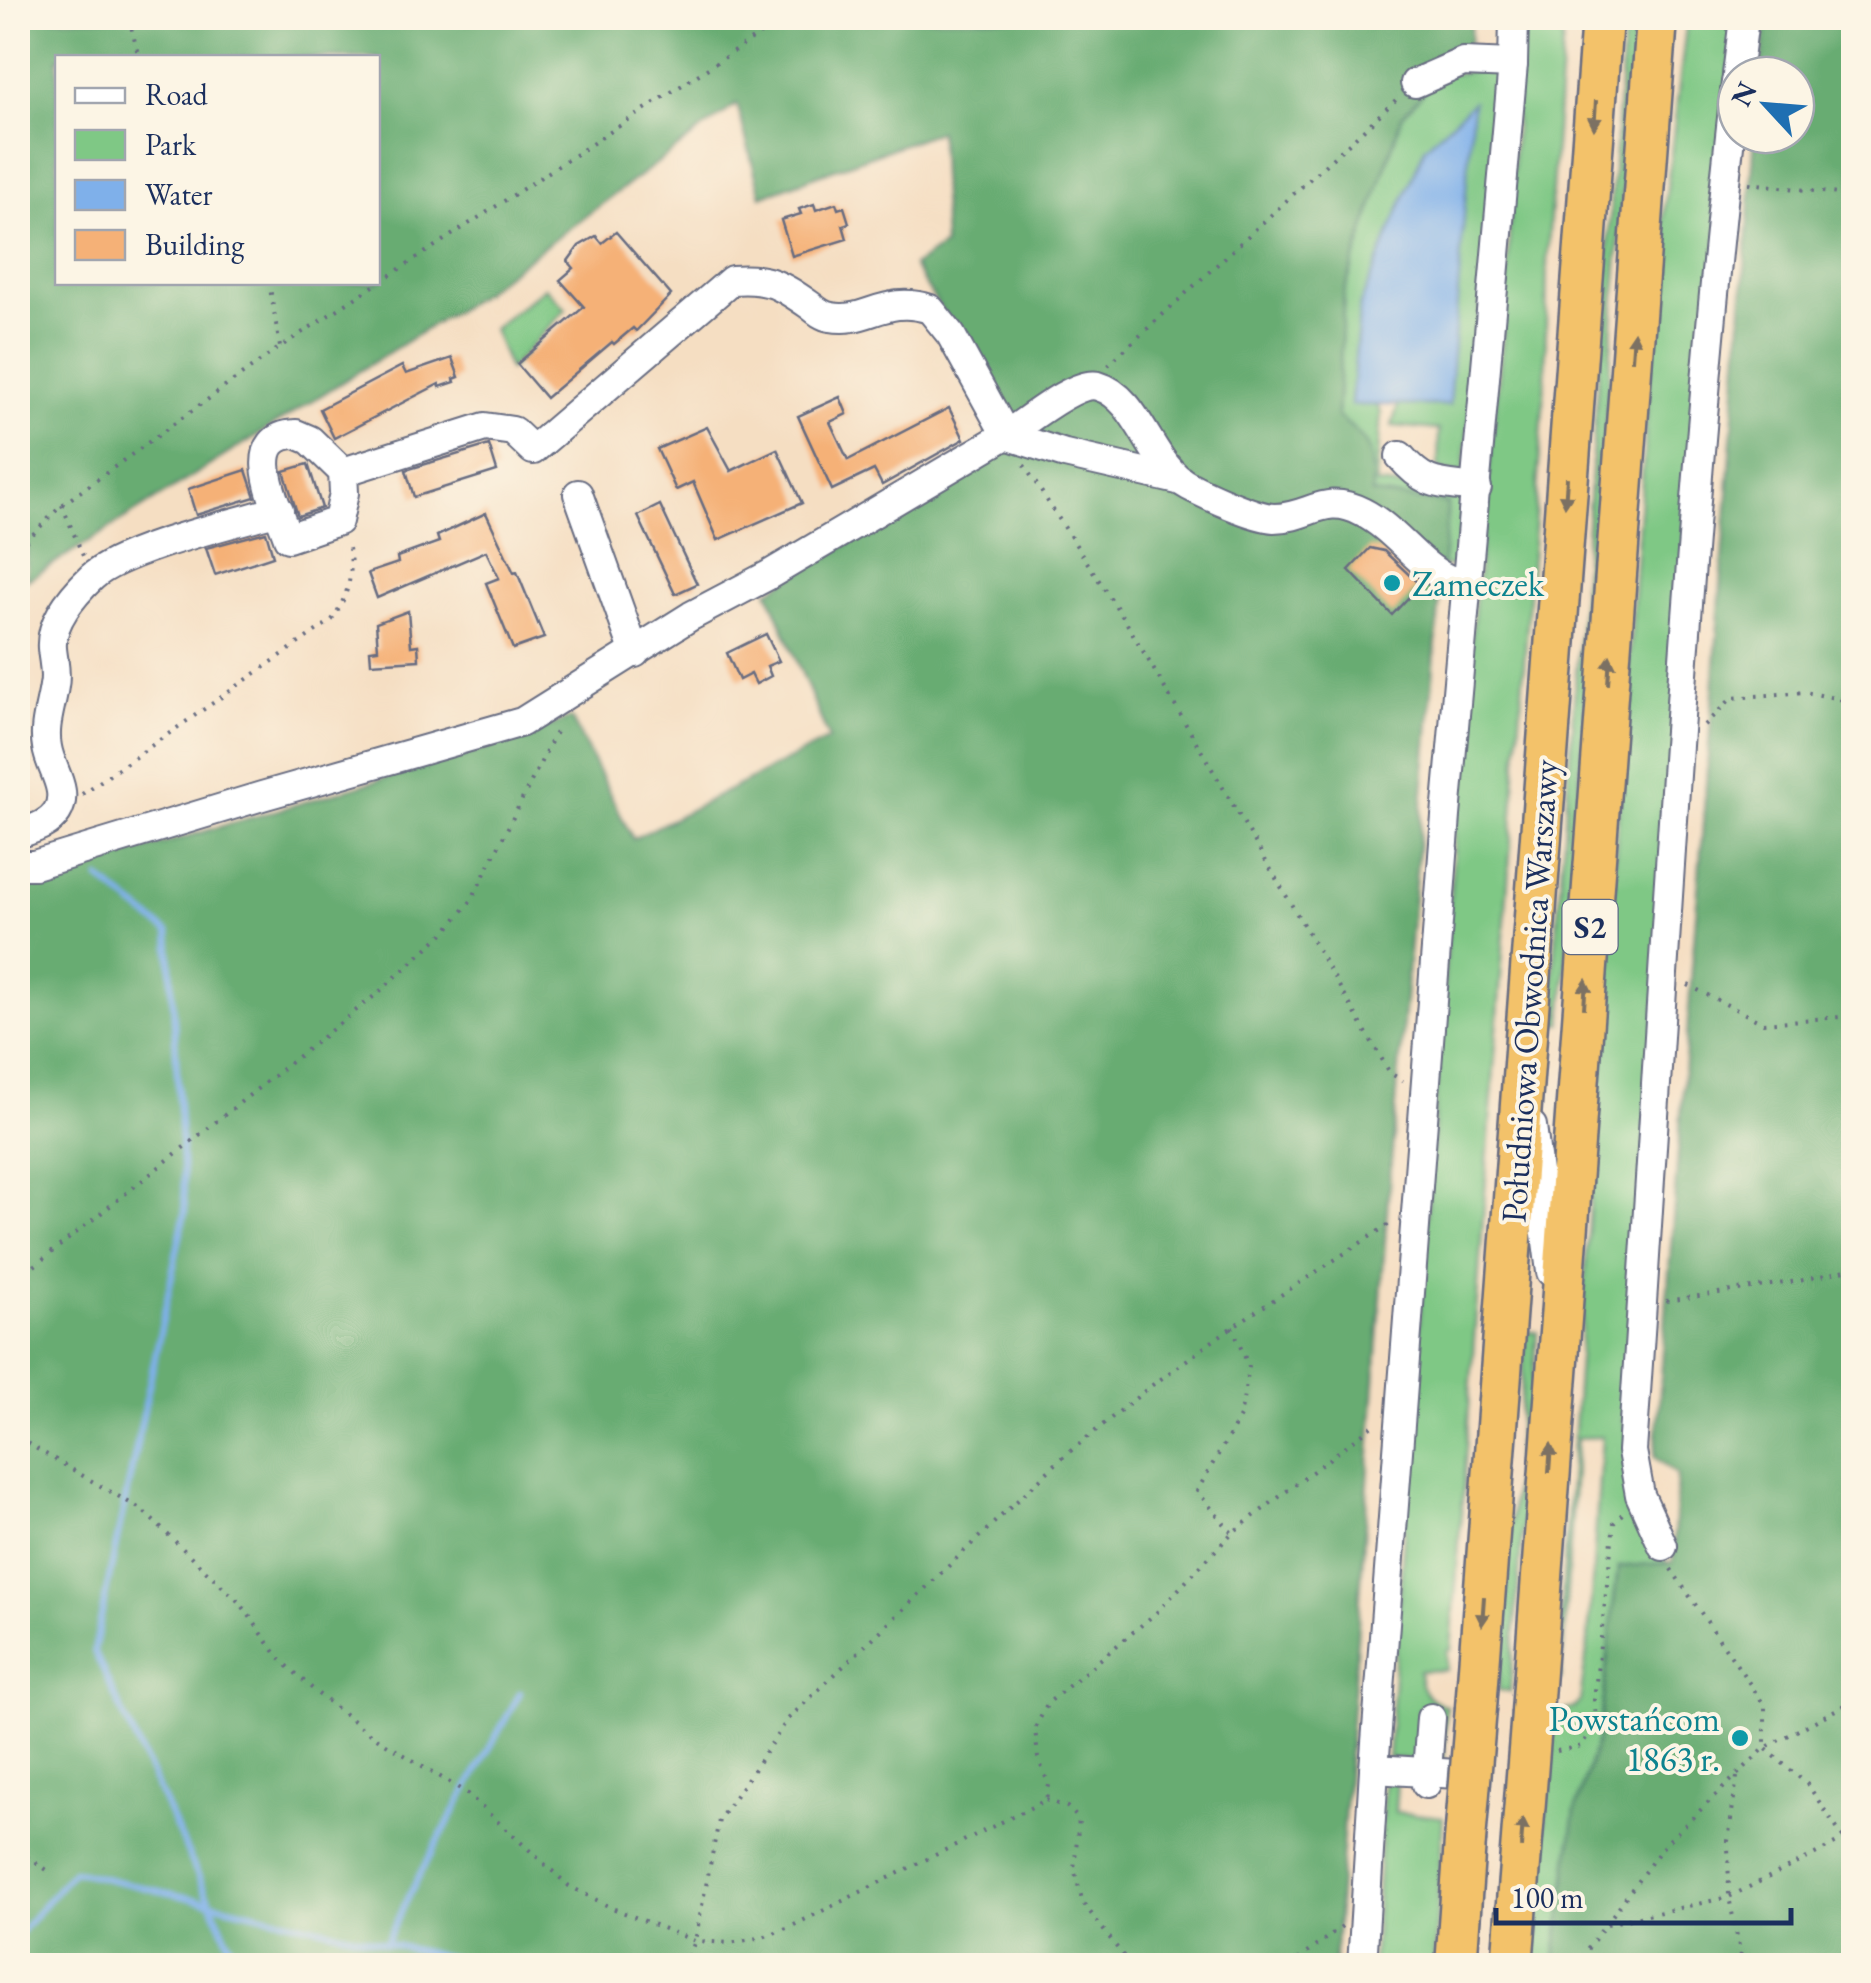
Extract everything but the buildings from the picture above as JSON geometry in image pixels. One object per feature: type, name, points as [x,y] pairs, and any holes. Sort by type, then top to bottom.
[{"type":"highway","name":"Południowa Obwodnica Warszawy","points":[[1456,1966],[1602,18]]},
{"type":"highway","name":"Południowa Obwodnica Warszawy","points":[[1512,1966],[1658,18]]},
{"type":"street","points":[[1362,1966],[1425,1096],[1514,18]]},
{"type":"street","points":[[1739,55],[1744,18]]},
{"type":"street","points":[[1415,83],[1464,62],[1513,64]]},
{"type":"street","points":[[1662,1546],[1640,1495],[1632,1451],[1679,749],[1728,155]]},
{"type":"street","points":[[343,472],[486,428],[513,431],[533,450],[732,280],[761,277],[834,318],[899,303],[930,309],[951,335],[1006,435],[1065,454],[1178,480],[1270,518],[1329,503],[1341,504],[1375,519],[1448,580],[1468,581]]},
{"type":"street","points":[[18,865],[34,865],[522,722],[690,616],[768,576],[1086,385],[1100,386],[1123,402],[1178,480]]},
{"type":"street","points":[[289,434],[304,436],[343,472],[344,494],[338,521],[288,538],[264,463],[274,440],[289,434]]},
{"type":"street","points":[[1400,456],[1416,476],[1477,488]]},
{"type":"street","points":[[578,494],[635,653]]},
{"type":"street","points":[[18,834],[46,824],[58,811],[62,797],[47,749],[46,725],[55,682],[52,644],[55,626],[92,578],[104,568],[146,550],[279,510]]},
{"type":"street","points":[[1523,1064],[1560,1333]]},
{"type":"street","points":[[1504,1327],[1579,1067]]},
{"type":"street","points":[[1426,1778],[1431,1718]]},
{"type":"street","points":[[1374,1769],[1426,1778],[1456,1774]]},
{"type":"path","points":[[129,18],[137,55]]},
{"type":"path","points":[[380,283],[785,18]]},
{"type":"path","points":[[1086,385],[1415,83]]},
{"type":"path","points":[[1725,180],[1854,196]]},
{"type":"path","points":[[270,285],[280,348]]},
{"type":"path","points":[[18,549],[62,505],[280,348],[376,285]]},
{"type":"path","points":[[1006,435],[1126,622],[1390,1073],[1425,1096]]},
{"type":"path","points":[[62,505],[92,578]]},
{"type":"path","points":[[58,811],[332,620],[343,604],[352,573],[352,558],[338,521]]},
{"type":"path","points":[[18,1279],[378,994],[447,930],[471,900],[577,690]]},
{"type":"path","points":[[1679,749],[1732,698],[1805,692],[1854,702]]},
{"type":"path","points":[[1666,974],[1763,1023],[1854,1016]]},
{"type":"path","points":[[685,1966],[695,1941],[719,1820],[788,1719],[1062,1458],[1232,1327],[1418,1205]]},
{"type":"path","points":[[1642,1305],[1804,1280],[1854,1268]]},
{"type":"path","points":[[1232,1327],[1249,1367],[1240,1417],[1197,1490],[1232,1533]]},
{"type":"path","points":[[1046,1800],[1049,1785],[1038,1758],[1034,1728],[1048,1703],[1156,1613],[1232,1533],[1404,1402]]},
{"type":"path","points":[[18,1438],[142,1510],[242,1604],[279,1658],[317,1693],[370,1734],[465,1792],[569,1886],[612,1908],[695,1941],[730,1943],[762,1938],[1046,1800],[1067,1807],[1079,1819],[1074,1869],[1083,1902],[1131,1966]]},
{"type":"path","points":[[1546,1754],[1582,1746],[1596,1717],[1594,1699],[1614,1523],[1640,1495]]},
{"type":"path","points":[[1662,1546],[1667,1563],[1765,1706],[1766,1748],[1808,1785],[1854,1854]]},
{"type":"path","points":[[1575,1966],[1664,1844],[1766,1748],[1854,1700]]},
{"type":"path","points":[[1737,1776],[1728,1842],[1730,1897],[1743,1966]]},
{"type":"path","points":[[1604,1924],[1730,1897],[1845,1839]]},
{"type":"path","points":[[18,1851],[47,1870]]},
{"type":"path","points":[[1290,1966],[1364,1909]]},
{"type":"green space","points":[[18,18],[1471,18],[1470,41],[1402,116],[1344,293],[1337,416],[1368,449],[1372,494],[1448,503],[1388,1198],[1334,1965],[18,1965],[18,894],[36,881],[504,743],[571,718],[633,839],[829,739],[768,591],[1025,439],[913,266],[944,245],[939,131],[761,196],[737,104],[469,302],[26,581],[27,521],[18,475]]},
{"type":"green space","points":[[1521,18],[1564,18],[1547,262],[1545,382],[1451,1650],[1447,1650],[1446,1670],[1419,1671],[1426,1693],[1446,1706],[1444,1763],[1388,1758],[1463,718],[1505,316]]},
{"type":"green space","points":[[1625,18],[1635,18],[1562,1024],[1550,1023]]},
{"type":"green space","points":[[1687,18],[1735,18],[1732,55],[1716,55],[1716,155],[1724,155],[1623,1419],[1657,1547],[1667,1563],[1618,1568],[1599,1734],[1575,1811],[1554,1965],[1535,1966],[1553,1714],[1574,1708],[1580,1701],[1588,1642],[1602,1437],[1577,1438],[1561,1679],[1556,1680],[1657,272]]},
{"type":"green space","points":[[1766,18],[1853,18],[1853,1965],[1554,1966],[1575,1811],[1599,1734],[1618,1567],[1673,1562],[1677,1475],[1655,1457],[1753,155],[1816,155],[1816,55],[1762,55]]},
{"type":"green space","points":[[1491,68],[1502,80],[1464,474],[1442,471],[1438,466],[1439,430],[1392,426],[1398,405],[1449,405],[1360,305],[1351,404],[1377,405],[1381,413],[1376,484],[1465,495],[1462,566],[1442,566],[1372,494],[1372,462],[1337,417],[1344,293],[1402,116],[1438,76]]},
{"type":"green space","points":[[545,287],[566,309],[509,370],[493,329]]},
{"type":"green space","points":[[1526,1331],[1537,1332],[1510,1692],[1498,1691]]},
{"type":"green space","points":[[1384,1779],[1397,1782],[1395,1812],[1443,1817],[1434,1965],[1373,1966]]},
{"type":"water","points":[[1473,102],[1449,405],[1351,405],[1360,305],[1425,147]]},
{"type":"waterway","points":[[100,879],[169,933],[185,1212],[94,1651],[240,1966]]},
{"type":"waterway","points":[[385,1944],[520,1693]]},
{"type":"waterway","points":[[18,1935],[73,1871],[485,1966]]},
{"type":"place","name":"Zameczek","points":[[1392,583]]},
{"type":"place","name":"Powstańcom 1863 r.","points":[[1740,1738]]}]
